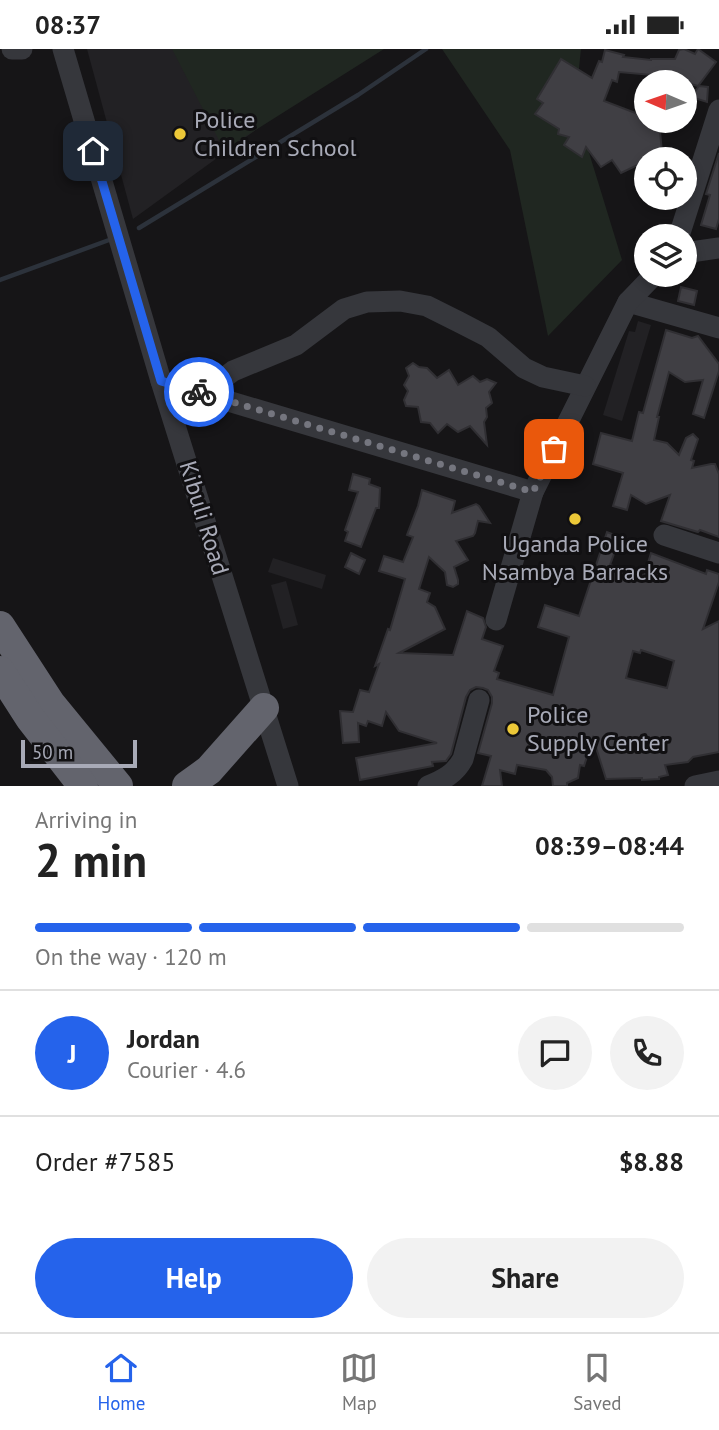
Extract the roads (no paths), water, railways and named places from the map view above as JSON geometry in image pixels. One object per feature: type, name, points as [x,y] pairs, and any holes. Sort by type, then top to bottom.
[{"type":"highway","points":[[0,626],[50,703],[117,786]]},
{"type":"highway","points":[[0,671],[30,718],[83,786]]},
{"type":"highway","points":[[187,786],[209,770],[266,716]]},
{"type":"highway","points":[[218,786],[266,716]]},
{"type":"street","points":[[12,49],[19,49]]},
{"type":"street","name":"Kibuli Road","points":[[63,49],[161,381],[288,786]]},
{"type":"street","points":[[683,224],[719,110]]},
{"type":"street","points":[[697,251],[719,248]]},
{"type":"street","points":[[496,620],[533,492],[628,302],[642,287]]},
{"type":"street","points":[[203,394],[233,371],[296,345],[344,309],[367,302],[400,301],[427,306],[488,337],[524,368],[543,376],[585,386]]},
{"type":"street","points":[[628,302],[719,328]]},
{"type":"street","points":[[161,381],[533,492]]},
{"type":"street","points":[[664,535],[719,552]]},
{"type":"street","points":[[428,786],[446,779],[459,767],[479,700]]},
{"type":"street","points":[[695,786],[719,781]]},
{"type":"waterway","points":[[139,228],[358,95],[426,49]]},
{"type":"waterway","points":[[0,280],[109,240]]},
{"type":"place","name":"Police Children School","points":[[180,134]]},
{"type":"place","name":"Uganda Police Nsambya Barracks","points":[[575,519]]},
{"type":"place","name":"Police Supply Center","points":[[513,729]]}]
